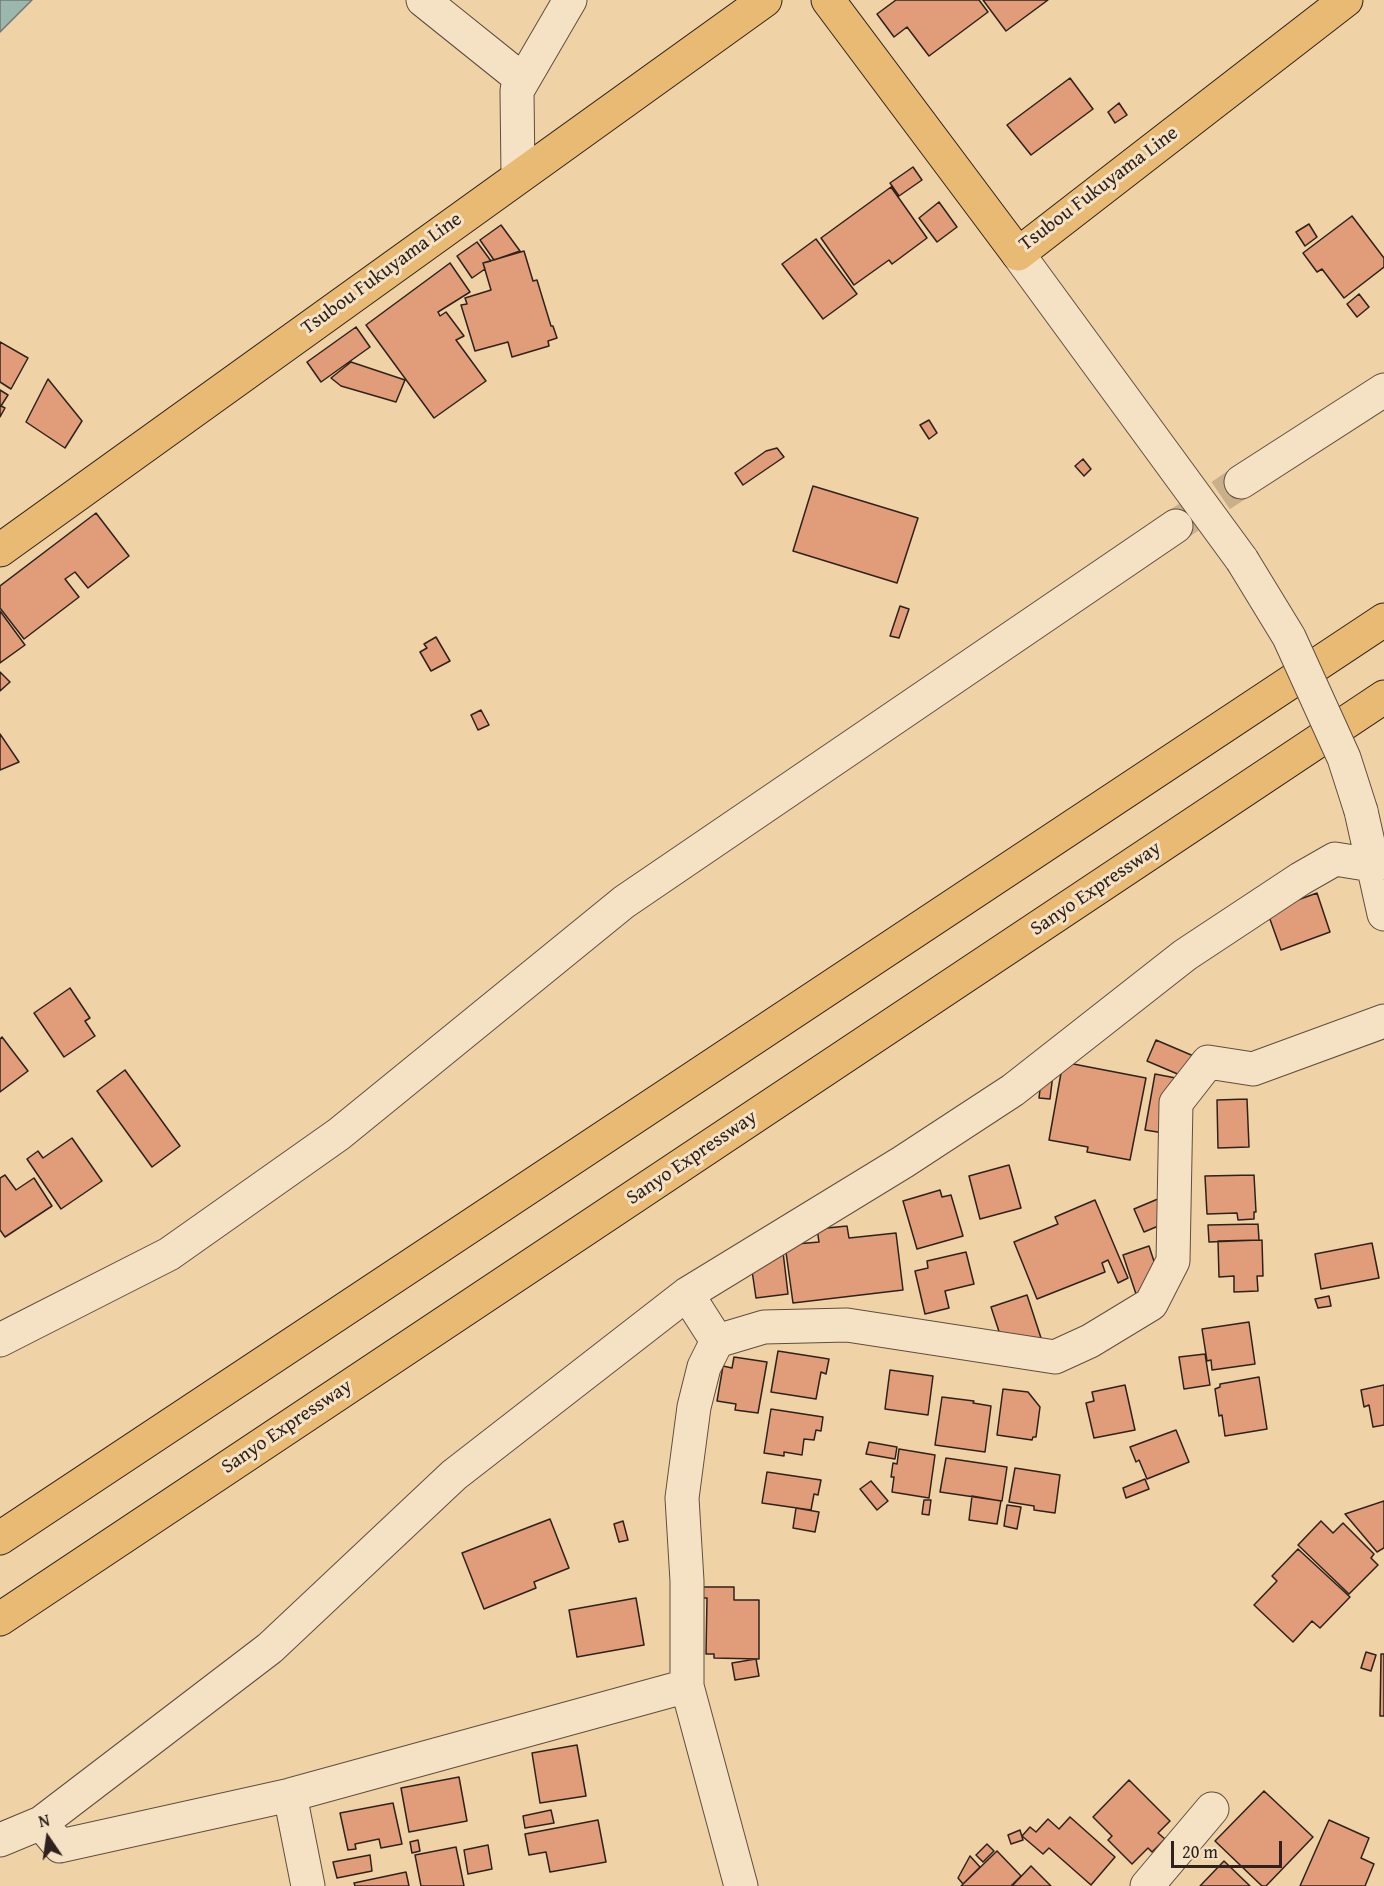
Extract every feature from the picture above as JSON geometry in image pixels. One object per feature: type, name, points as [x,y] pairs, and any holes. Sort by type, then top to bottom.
[{"type":"main road","name":"Tsubou Fukuyama Line","points":[[0,550],[765,0]]},
{"type":"main road","name":"Tsubou Fukuyama Line","points":[[828,0],[1018,254],[1346,0]]},
{"type":"main road","points":[[0,1538],[1384,620]]},
{"type":"main road","name":"Sanyo Expressway","points":[[0,1619],[1384,698]]},
{"type":"street","points":[[423,0],[519,77],[517,91],[518,176]]},
{"type":"street","points":[[517,91],[570,0]]},
{"type":"street","points":[[1018,254],[1242,560],[1289,637],[1344,759],[1378,864],[1384,914]]},
{"type":"street","points":[[1241,482],[1384,390]]},
{"type":"street","points":[[0,1340],[169,1254],[339,1134],[624,902],[1176,526]]},
{"type":"street","points":[[0,1840],[41,1823],[270,1648],[454,1475],[687,1294],[903,1162],[1013,1090],[1185,955],[1300,879],[1335,859],[1378,864]]},
{"type":"street","points":[[741,1886],[687,1686],[687,1581],[682,1498],[694,1407],[704,1367],[717,1341],[764,1327],[847,1325],[1055,1357],[1090,1341],[1150,1304],[1173,1261],[1176,1103],[1208,1062],[1252,1069],[1384,1021]]},
{"type":"street","points":[[687,1294],[717,1341]]},
{"type":"street","points":[[41,1823],[60,1846],[290,1795],[687,1686]]},
{"type":"street","points":[[290,1795],[308,1886]]},
{"type":"street","points":[[1147,1886],[1212,1809]]},
{"type":"water","points":[[0,0],[32,0],[0,32]]},
{"type":"building","points":[[896,0],[979,0],[988,12],[929,56],[907,27],[894,37],[877,14]]},
{"type":"building","points":[[983,0],[1048,0],[1006,31]]},
{"type":"building","points":[[1070,78],[1093,109],[1031,155],[1007,125]]},
{"type":"building","points":[[1119,103],[1127,115],[1115,123],[1108,112]]},
{"type":"building","points":[[913,167],[922,180],[899,196],[890,183]]},
{"type":"building","points":[[891,187],[927,238],[892,264],[889,260],[854,285],[821,238]]},
{"type":"building","points":[[939,202],[957,227],[937,242],[919,218]]},
{"type":"building","points":[[1352,216],[1384,258],[1384,267],[1344,298],[1322,269],[1317,272],[1303,253]]},
{"type":"building","points":[[1309,224],[1317,237],[1305,246],[1296,232]]},
{"type":"building","points":[[501,225],[520,251],[494,260],[480,240]]},
{"type":"building","points":[[816,239],[857,294],[823,319],[782,264]]},
{"type":"building","points":[[477,242],[491,261],[483,263],[485,269],[472,278],[457,256]]},
{"type":"building","points":[[524,251],[533,281],[537,280],[557,338],[548,341],[549,346],[512,357],[508,342],[475,351],[461,305],[467,304],[465,298],[491,290],[483,263]]},
{"type":"building","points":[[450,263],[470,292],[438,312],[440,316],[446,312],[464,336],[456,340],[486,381],[434,418],[366,325]]},
{"type":"building","points":[[1359,294],[1369,307],[1357,317],[1347,304]]},
{"type":"building","points":[[356,327],[370,347],[321,382],[307,362]]},
{"type":"building","points":[[0,342],[28,358],[11,389],[0,382]]},
{"type":"building","points":[[351,362],[405,380],[396,402],[341,386],[331,378]]},
{"type":"building","points":[[48,379],[82,421],[65,448],[26,422]]},
{"type":"building","points":[[0,390],[8,395],[1,406],[5,408],[0,417]]},
{"type":"building","points":[[929,420],[937,433],[929,439],[920,425]]},
{"type":"building","points":[[777,448],[784,457],[743,485],[735,473],[766,451]]},
{"type":"building","points":[[1083,459],[1091,469],[1084,476],[1075,466]]},
{"type":"building","points":[[813,486],[918,518],[897,583],[793,551]]},
{"type":"building","points":[[96,513],[129,556],[88,588],[75,572],[65,579],[79,597],[24,639],[0,608],[0,586]]},
{"type":"building","points":[[900,606],[909,609],[899,638],[890,636]]},
{"type":"building","points":[[0,611],[25,645],[0,663]]},
{"type":"building","points":[[436,637],[450,661],[431,671],[420,652],[427,648],[424,644]]},
{"type":"building","points":[[0,672],[10,682],[0,691]]},
{"type":"building","points":[[481,710],[489,725],[478,730],[471,715]]},
{"type":"building","points":[[0,734],[19,762],[0,770]]},
{"type":"building","points":[[1317,893],[1330,932],[1281,950],[1267,911]]},
{"type":"building","points":[[70,988],[90,1018],[85,1021],[95,1036],[64,1057],[34,1013]]},
{"type":"building","points":[[2,1037],[28,1071],[0,1092],[0,1039]]},
{"type":"building","points":[[1156,1040],[1203,1060],[1194,1081],[1147,1061]]},
{"type":"building","points":[[1063,1062],[1146,1078],[1130,1160],[1087,1152],[1088,1147],[1049,1140]]},
{"type":"building","points":[[125,1070],[180,1146],[152,1167],[97,1091]]},
{"type":"building","points":[[1042,1073],[1053,1074],[1050,1099],[1039,1098]]},
{"type":"building","points":[[1155,1074],[1186,1080],[1176,1135],[1145,1130]]},
{"type":"building","points":[[1247,1099],[1249,1147],[1218,1148],[1217,1100]]},
{"type":"building","points":[[72,1138],[102,1181],[61,1209],[27,1159],[38,1151],[43,1158]]},
{"type":"building","points":[[1009,1165],[1021,1208],[980,1219],[969,1176]]},
{"type":"building","points":[[5,1175],[16,1190],[34,1178],[52,1206],[5,1237],[0,1230],[0,1178]]},
{"type":"building","points":[[1254,1175],[1256,1212],[1254,1212],[1254,1219],[1238,1220],[1237,1213],[1207,1214],[1205,1176]]},
{"type":"building","points":[[940,1190],[942,1197],[951,1195],[963,1236],[917,1249],[903,1201]]},
{"type":"building","points":[[1165,1196],[1175,1219],[1144,1232],[1134,1209]]},
{"type":"building","points":[[1095,1200],[1128,1278],[1118,1283],[1108,1260],[1102,1263],[1105,1272],[1037,1299],[1014,1242],[1058,1224],[1055,1217]]},
{"type":"building","points":[[1258,1224],[1259,1240],[1209,1242],[1208,1225]]},
{"type":"building","points":[[847,1226],[849,1238],[896,1233],[903,1290],[793,1303],[785,1245],[819,1242],[817,1229]]},
{"type":"building","points":[[1262,1240],[1263,1276],[1257,1276],[1258,1291],[1234,1292],[1234,1276],[1219,1277],[1218,1241]]},
{"type":"building","points":[[1372,1243],[1379,1278],[1321,1289],[1315,1254]]},
{"type":"building","points":[[1149,1246],[1164,1292],[1138,1300],[1123,1255]]},
{"type":"building","points":[[783,1252],[788,1294],[756,1298],[750,1257]]},
{"type":"building","points":[[966,1252],[974,1284],[945,1291],[949,1308],[925,1314],[915,1271],[928,1268],[927,1261]]},
{"type":"building","points":[[1027,1295],[1042,1341],[1006,1353],[991,1307]]},
{"type":"building","points":[[1329,1296],[1331,1306],[1318,1308],[1315,1299]]},
{"type":"building","points":[[1249,1322],[1255,1364],[1212,1370],[1211,1360],[1207,1361],[1202,1329]]},
{"type":"building","points":[[778,1351],[829,1359],[826,1374],[821,1372],[816,1399],[771,1392]]},
{"type":"building","points":[[1205,1354],[1210,1385],[1184,1389],[1179,1357]]},
{"type":"building","points":[[734,1357],[767,1362],[758,1413],[735,1410],[736,1404],[717,1401],[723,1366],[732,1368]]},
{"type":"building","points":[[890,1370],[933,1376],[928,1415],[885,1409]]},
{"type":"building","points":[[1259,1377],[1267,1429],[1225,1436],[1215,1389],[1220,1387],[1220,1384]]},
{"type":"building","points":[[1125,1385],[1135,1430],[1094,1438],[1086,1403],[1094,1401],[1092,1392]]},
{"type":"building","points":[[1384,1385],[1384,1425],[1373,1427],[1369,1405],[1364,1407],[1361,1390]]},
{"type":"building","points":[[1003,1389],[1028,1392],[1040,1407],[1036,1437],[1032,1440],[997,1435]]},
{"type":"building","points":[[942,1397],[974,1401],[973,1403],[991,1406],[985,1452],[935,1445]]},
{"type":"building","points":[[771,1409],[823,1417],[821,1431],[816,1430],[814,1440],[804,1439],[802,1455],[784,1452],[784,1456],[764,1453]]},
{"type":"building","points":[[1176,1430],[1189,1462],[1147,1479],[1139,1460],[1136,1462],[1130,1447]]},
{"type":"building","points":[[869,1442],[897,1447],[895,1459],[866,1454]]},
{"type":"building","points":[[899,1449],[935,1455],[929,1498],[892,1492],[893,1463],[897,1464]]},
{"type":"building","points":[[946,1458],[1007,1467],[1002,1501],[940,1492]]},
{"type":"building","points":[[1015,1468],[1060,1475],[1055,1513],[1034,1510],[1034,1506],[1009,1502]]},
{"type":"building","points":[[767,1472],[821,1480],[818,1495],[814,1494],[811,1510],[762,1503]]},
{"type":"building","points":[[1145,1479],[1149,1489],[1126,1498],[1123,1488]]},
{"type":"building","points":[[871,1481],[888,1501],[877,1510],[860,1489]]},
{"type":"building","points":[[972,1496],[1001,1501],[997,1524],[969,1520]]},
{"type":"building","points":[[924,1500],[931,1500],[929,1515],[922,1514]]},
{"type":"building","points":[[1384,1501],[1384,1548],[1377,1552],[1345,1514]]},
{"type":"building","points":[[1007,1505],[1021,1507],[1017,1529],[1004,1526]]},
{"type":"building","points":[[796,1508],[819,1512],[815,1532],[793,1528]]},
{"type":"building","points":[[550,1519],[569,1568],[534,1582],[536,1588],[484,1609],[462,1553]]},
{"type":"building","points":[[623,1521],[628,1540],[619,1542],[614,1524]]},
{"type":"building","points":[[1321,1521],[1333,1533],[1343,1523],[1374,1554],[1371,1558],[1378,1565],[1349,1594],[1298,1545]]},
{"type":"building","points":[[1298,1549],[1350,1597],[1320,1628],[1312,1621],[1293,1642],[1254,1605],[1277,1581],[1272,1576]]},
{"type":"building","points":[[701,1587],[734,1587],[734,1600],[759,1600],[759,1659],[714,1658],[714,1654],[706,1654],[707,1598],[701,1598]]},
{"type":"building","points":[[636,1598],[644,1645],[577,1657],[569,1610]]},
{"type":"building","points":[[1366,1652],[1376,1655],[1371,1671],[1361,1668]]},
{"type":"building","points":[[1381,1654],[1384,1654],[1384,1716],[1380,1716]]},
{"type":"building","points":[[756,1659],[759,1676],[735,1680],[732,1663]]},
{"type":"building","points":[[577,1745],[586,1796],[540,1803],[532,1753]]},
{"type":"building","points":[[459,1777],[467,1821],[409,1832],[401,1788]]},
{"type":"building","points":[[1129,1780],[1170,1821],[1158,1833],[1165,1839],[1152,1852],[1148,1848],[1132,1864],[1108,1840],[1112,1836],[1093,1817]]},
{"type":"building","points":[[1264,1791],[1313,1837],[1266,1886],[1262,1886],[1215,1841]]},
{"type":"building","points":[[393,1803],[402,1844],[381,1848],[379,1839],[355,1844],[356,1849],[348,1850],[340,1813]]},
{"type":"building","points":[[551,1810],[554,1823],[525,1828],[523,1816]]},
{"type":"building","points":[[1070,1817],[1115,1857],[1091,1885],[1049,1848],[1043,1854],[1022,1836],[1030,1827],[1036,1832],[1048,1819],[1059,1829]]},
{"type":"building","points":[[598,1820],[606,1862],[550,1872],[546,1852],[529,1855],[525,1834]]},
{"type":"building","points":[[1329,1820],[1369,1838],[1361,1858],[1374,1864],[1365,1886],[1300,1886]]},
{"type":"building","points":[[1020,1830],[1023,1840],[1011,1844],[1008,1835]]},
{"type":"building","points":[[418,1840],[420,1851],[412,1853],[410,1842]]},
{"type":"building","points":[[987,1844],[994,1851],[983,1862],[976,1855]]},
{"type":"building","points":[[488,1845],[492,1869],[468,1874],[464,1850]]},
{"type":"building","points":[[456,1847],[464,1886],[421,1886],[415,1855]]},
{"type":"building","points":[[997,1851],[1021,1876],[1011,1886],[961,1886]]},
{"type":"building","points":[[370,1855],[372,1871],[337,1878],[333,1862]]},
{"type":"building","points":[[970,1856],[980,1867],[963,1884],[958,1878]]},
{"type":"building","points":[[1224,1861],[1250,1886],[1200,1886]]},
{"type":"building","points":[[1031,1866],[1051,1886],[1012,1886]]},
{"type":"building","points":[[406,1872],[409,1886],[355,1886],[354,1883]]},
{"type":"tunnel","points":[[1180,523],[1241,482]]}]
